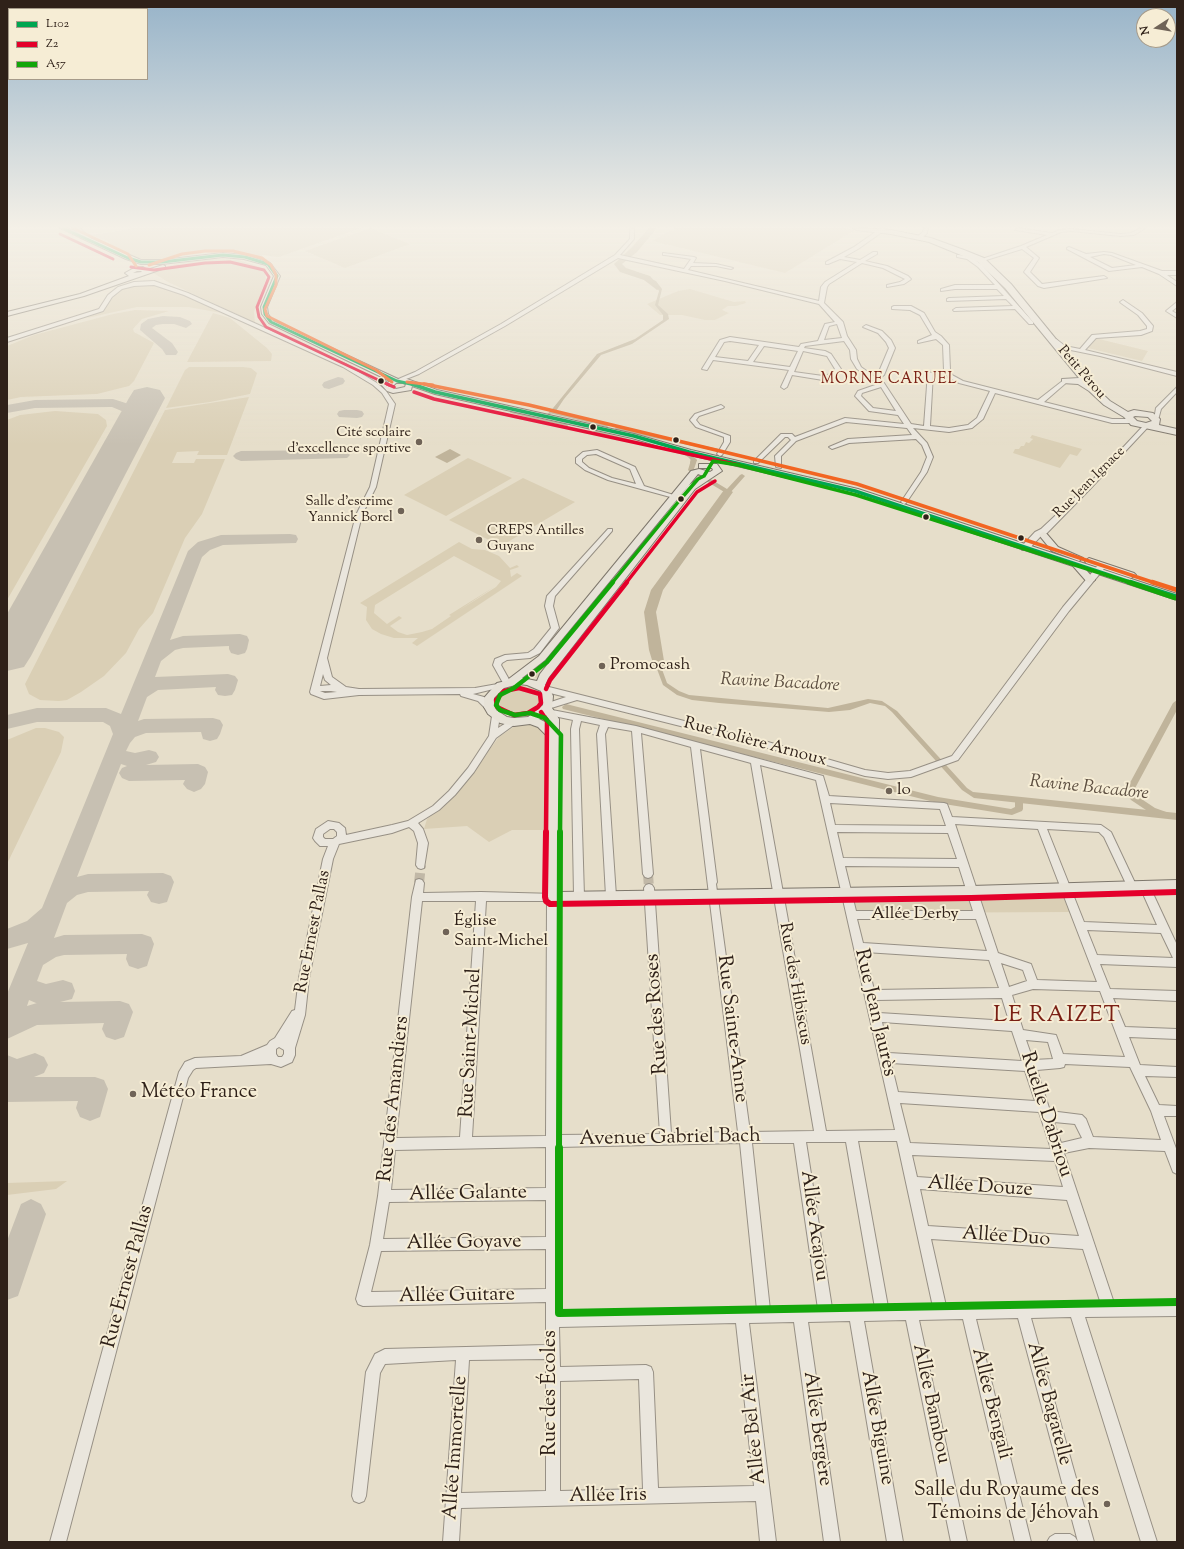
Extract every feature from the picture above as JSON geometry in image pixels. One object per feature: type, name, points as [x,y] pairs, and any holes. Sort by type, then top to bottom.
[{"type":"highway","name":"Petit Pérou","points":[[1016,300],[1061,347],[1076,370],[1108,403],[1134,417]]},
{"type":"highway","name":"Petit Pérou","points":[[1019,304],[1104,394],[1134,417]]},
{"type":"highway","points":[[1065,381],[1076,370]]},
{"type":"highway","points":[[1065,381],[1080,381],[1108,403]]},
{"type":"highway","points":[[1134,417],[1177,432]]},
{"type":"highway","points":[[1153,423],[1177,428]]},
{"type":"main road","points":[[7,313],[55,300]]},
{"type":"main road","points":[[7,313],[60,300]]},
{"type":"main road","points":[[261,300],[258,308],[261,321],[373,376],[393,391],[408,385]]},
{"type":"main road","points":[[267,300],[264,307],[265,314],[271,322],[283,329],[408,385],[606,430],[720,452],[738,460],[855,491],[1177,591]]},
{"type":"main road","points":[[388,386],[398,381]]},
{"type":"main road","points":[[634,436],[689,452],[697,456],[700,467]]},
{"type":"main road","points":[[506,683],[529,682],[543,687],[548,696],[549,709],[530,720],[514,722],[493,712],[490,695],[506,683],[542,658],[674,496],[700,467],[720,452]]},
{"type":"main road","points":[[700,467],[738,460]]},
{"type":"main road","points":[[727,469],[738,460]]},
{"type":"main road","points":[[710,476],[727,469],[752,463],[779,464],[904,502],[1031,546]]},
{"type":"main road","points":[[543,687],[549,670],[692,487],[718,470],[714,466],[700,467]]},
{"type":"main road","points":[[1043,533],[1055,549],[1077,561],[1090,580]]},
{"type":"main road","points":[[1100,568],[1177,597]]},
{"type":"main road","name":"Rue des Écoles","points":[[549,709],[554,719],[552,897]]},
{"type":"main road","points":[[530,720],[542,724],[554,736]]},
{"type":"main road","points":[[552,897],[611,896],[713,888],[778,893],[1066,888],[1177,884]]},
{"type":"street","points":[[7,340],[92,314],[101,310],[107,300]]},
{"type":"street","points":[[200,300],[345,366],[384,392],[392,404],[373,488],[358,515],[344,577],[314,690]]},
{"type":"street","points":[[398,381],[417,373],[545,300]]},
{"type":"street","points":[[814,300],[821,302],[840,322],[845,339],[853,350],[854,359],[859,368],[882,384],[908,426],[917,438],[925,444],[930,457],[924,472],[904,502]]},
{"type":"street","points":[[1012,300],[1019,304],[1031,323]]},
{"type":"street","points":[[1082,350],[1094,336],[1141,333],[1150,330],[1150,326],[1140,314],[1123,302]]},
{"type":"street","points":[[956,310],[1019,304]]},
{"type":"street","points":[[1177,304],[1169,310],[1177,316]]},
{"type":"street","points":[[894,308],[906,307],[916,309],[924,316],[933,333],[940,337],[946,345],[947,370],[950,376],[961,382],[1112,421],[1134,417],[1158,409]]},
{"type":"street","points":[[821,341],[827,325],[840,322]]},
{"type":"street","points":[[866,327],[880,332],[892,348],[880,375],[876,379]]},
{"type":"street","points":[[920,342],[932,337],[940,337]]},
{"type":"street","points":[[784,387],[800,348],[807,344],[821,341],[845,339]]},
{"type":"street","points":[[705,369],[712,358],[724,340],[762,343],[825,353],[829,355],[838,369],[833,375],[820,378],[750,362],[712,358]]},
{"type":"street","points":[[750,362],[762,343]]},
{"type":"street","points":[[1061,347],[1082,350],[1177,374]]},
{"type":"street","points":[[408,385],[417,373]]},
{"type":"street","points":[[927,428],[930,373]]},
{"type":"street","points":[[1040,402],[1065,381]]},
{"type":"street","points":[[882,384],[860,392],[858,396],[871,410],[901,413]]},
{"type":"street","points":[[1153,423],[1158,409],[1177,389]]},
{"type":"street","points":[[779,464],[779,454],[794,440],[845,420],[949,430],[970,427],[980,419],[993,391]]},
{"type":"street","points":[[720,452],[728,439],[727,436],[698,426],[693,420],[697,415],[721,407]]},
{"type":"street","name":"Rue Jean Ignace","points":[[1134,417],[1137,428],[1137,436]]},
{"type":"street","name":"Rue Jean Ignace","points":[[1031,546],[1137,436],[1153,423]]},
{"type":"street","points":[[752,463],[783,436],[790,435],[794,440]]},
{"type":"street","points":[[832,447],[848,441],[917,438]]},
{"type":"street","points":[[641,487],[636,471],[633,468],[596,452],[585,453],[579,458],[579,463],[587,469],[610,479],[674,496]]},
{"type":"street","points":[[314,690],[324,696],[359,692],[483,690],[506,683],[497,665],[498,661],[505,658],[530,655],[537,652],[556,628],[549,606],[551,596],[610,530]]},
{"type":"street","points":[[1090,580],[1100,568]]},
{"type":"street","name":"Rue Rolière Arnoux","points":[[543,687],[768,745],[865,773],[888,776],[911,774],[934,767],[955,758],[1066,609],[1090,580]]},
{"type":"street","points":[[323,652],[322,662],[328,678],[336,685],[346,690]]},
{"type":"street","points":[[314,690],[346,690],[359,692]]},
{"type":"street","points":[[447,690],[474,696],[484,702],[493,712],[493,736]]},
{"type":"street","points":[[549,709],[577,697]]},
{"type":"street","points":[[549,709],[578,717],[636,729],[755,760]]},
{"type":"street","points":[[578,717],[575,728],[579,896]]},
{"type":"street","points":[[361,834],[342,831],[336,825],[324,827],[318,835],[323,843],[337,841],[361,834],[392,829],[411,823],[436,808],[452,793],[471,770],[493,736],[514,722]]},
{"type":"street","points":[[605,722],[601,734],[611,896]]},
{"type":"street","points":[[636,729],[648,874]]},
{"type":"street","name":"Rue Sainte-Anne","points":[[695,744],[745,1138],[764,1316]]},
{"type":"street","name":"Rue Jean Jaurès","points":[[755,760],[820,778],[913,1183],[941,1313]]},
{"type":"street","name":"Rue des Hibiscus","points":[[755,760],[821,1137]]},
{"type":"street","name":"Ruelle Dabriou","points":[[825,799],[944,806],[1110,1311]]},
{"type":"street","points":[[411,823],[418,829],[423,843],[421,865]]},
{"type":"street","points":[[831,828],[950,825],[1041,825],[1098,828],[1104,830],[1108,835],[1131,886]]},
{"type":"street","points":[[1041,825],[1121,1032],[1172,1150],[1177,1168]]},
{"type":"street","points":[[337,841],[342,835],[342,831]]},
{"type":"street","name":"Rue Ernest Pallas","points":[[274,1050],[278,1061],[286,1059],[291,1053],[290,1046],[300,1015],[300,1005],[328,859],[337,841]]},
{"type":"street","name":"Rue Ernest Pallas","points":[[323,843],[328,859]]},
{"type":"street","points":[[839,862],[962,863]]},
{"type":"street","name":"Rue des Amandiers","points":[[363,1299],[376,1245],[384,1196],[419,883]]},
{"type":"street","points":[[1144,885],[1177,956]]},
{"type":"street","name":"Rue des Roses","points":[[650,892],[666,1140]]},
{"type":"street","name":"Rue Saint-Michel","points":[[466,1143],[481,896]]},
{"type":"street","points":[[417,897],[552,897]]},
{"type":"street","name":"Rue des Écoles","points":[[552,897],[551,1194],[553,1498]]},
{"type":"street","name":"Allée Derby","points":[[851,915],[979,915]]},
{"type":"street","points":[[1081,926],[1164,929]]},
{"type":"street","points":[[858,947],[993,956],[1027,967],[1033,984]]},
{"type":"street","points":[[1094,959],[1177,963]]},
{"type":"street","points":[[870,995],[1005,993],[1033,984],[1177,996]]},
{"type":"street","name":"Rue Ernest Pallas","points":[[58,1542],[183,1076],[189,1066],[194,1063],[242,1061],[274,1050],[292,1022],[300,1005]]},
{"type":"street","points":[[875,1017],[1017,1030],[1052,1038],[1060,1063],[1056,1065],[1029,1066],[884,1058]]},
{"type":"street","points":[[1121,1032],[1177,1034]]},
{"type":"street","points":[[274,1050],[286,1042],[290,1046]]},
{"type":"street","points":[[1059,1059],[1135,1066],[1177,1072]]},
{"type":"street","points":[[893,1097],[1044,1111],[1078,1119],[1082,1123],[1090,1142]]},
{"type":"street","points":[[1156,1110],[1177,1111]]},
{"type":"street","name":"Avenue Gabriel Bach","points":[[390,1144],[902,1135]]},
{"type":"street","points":[[852,1136],[883,1314]]},
{"type":"street","name":"Allée Acajou","points":[[800,1137],[826,1315]]},
{"type":"street","points":[[905,1149],[1058,1152],[1090,1142],[1172,1150]]},
{"type":"street","name":"Allée Douze","points":[[913,1183],[1072,1194]]},
{"type":"street","name":"Allée Galante","points":[[384,1196],[551,1194]]},
{"type":"street","name":"Allée Duo","points":[[924,1232],[1088,1243]]},
{"type":"street","name":"Allée Goyave","points":[[376,1245],[552,1243]]},
{"type":"street","name":"Allée Guitare","points":[[363,1299],[552,1296]]},
{"type":"street","points":[[552,1320],[1177,1309]]},
{"type":"street","points":[[1076,1311],[1149,1542]]},
{"type":"street","name":"Allée Bagatelle","points":[[1023,1312],[1086,1542]]},
{"type":"street","name":"Allée Bengali","points":[[968,1313],[1023,1542]]},
{"type":"street","name":"Allée Bambou","points":[[910,1314],[959,1542]]},
{"type":"street","name":"Allée Biguine","points":[[856,1315],[895,1542]]},
{"type":"street","name":"Allée Bergère","points":[[800,1316],[832,1542]]},
{"type":"street","name":"Allée Bel Air","points":[[742,1317],[768,1542]]},
{"type":"street","points":[[359,1496],[373,1372],[380,1359],[385,1356],[552,1352]]},
{"type":"street","name":"Allée Immortelle","points":[[451,1542],[463,1353]]},
{"type":"street","points":[[552,1374],[646,1372],[651,1496]]},
{"type":"street","name":"Allée Iris","points":[[454,1501],[762,1493]]},
{"type":"street","points":[[1055,1542],[1070,1542]]},
{"type":"shaded area","points":[[111,300],[195,300],[221,313],[188,307],[137,307],[87,318],[103,310]]},
{"type":"shaded area","points":[[207,300],[258,300],[254,312],[255,323]]},
{"type":"shaded area","points":[[656,300],[728,300],[734,302],[745,301],[746,303],[736,306],[728,306],[722,310],[729,313],[715,320],[705,320],[682,315],[660,315],[647,304]]},
{"type":"shaded area","points":[[656,300],[659,300],[658,305],[668,314],[669,319],[632,344],[601,355],[564,399],[556,411],[610,425],[607,427],[549,413],[597,354],[635,339],[663,320],[663,315],[655,305]]},
{"type":"shaded area","points":[[135,310],[169,311],[142,319],[133,329],[134,332],[154,343],[134,381],[129,386],[97,394],[21,397],[7,400],[7,346],[34,335],[113,314]]},
{"type":"shaded area","points":[[213,313],[230,318],[267,348],[272,354],[271,361],[187,362]]},
{"type":"shaded area","points":[[1095,338],[1148,351],[1142,361],[1088,348]]},
{"type":"shaded area","points":[[189,367],[243,367],[251,368],[257,373],[250,394],[210,402],[166,408],[185,370]]},
{"type":"shaded area","points":[[249,397],[227,455],[197,455],[199,451],[177,452],[172,463],[194,463],[196,459],[225,459],[202,514],[185,538],[153,613],[139,629],[126,653],[104,676],[67,700],[40,700],[29,694],[25,684],[165,410]]},
{"type":"shaded area","points":[[55,411],[98,414],[106,420],[107,426],[7,600],[7,420],[20,415]]},
{"type":"shaded area","points":[[616,427],[719,449],[717,451],[616,430]]},
{"type":"shaded area","points":[[592,430],[690,454],[697,460],[694,464],[690,463],[691,458],[684,455],[588,431]]},
{"type":"shaded area","points":[[1032,435],[1082,449],[1077,456],[1070,454],[1060,468],[1013,453],[1015,449],[1019,449],[1021,446],[1024,446],[1026,442],[1029,443],[1033,439],[1030,438]]},
{"type":"shaded area","points":[[450,449],[461,455],[447,463],[435,457]]},
{"type":"shaded area","points":[[468,458],[512,478],[446,516],[404,495]]},
{"type":"shaded area","points":[[523,478],[575,502],[501,546],[449,520]]},
{"type":"shaded area","points":[[459,542],[472,549],[485,550],[499,556],[510,568],[517,565],[519,567],[510,570],[511,577],[517,573],[522,576],[417,646],[412,643],[418,638],[394,638],[381,634],[372,629],[366,620],[367,607],[360,603]],"holes":[[[454,556],[501,581],[496,587],[449,615],[451,616],[432,629],[422,632],[407,635],[398,632],[390,626],[402,618],[399,616],[387,624],[374,613],[375,605]]]},
{"type":"shaded area","points":[[560,643],[562,643],[544,667],[539,678],[520,676]]},
{"type":"shaded area","points":[[655,650],[667,683],[679,691],[689,695],[828,708],[868,699],[882,701],[897,711],[967,788],[973,792],[1177,813],[1177,820],[974,798],[962,790],[885,706],[870,703],[850,710],[829,712],[692,700],[677,695],[663,685],[657,669]]},
{"type":"shaded area","points":[[521,685],[534,688],[539,692],[541,701],[539,706],[529,714],[521,715],[506,713],[498,705],[498,695],[507,688]]},
{"type":"shaded area","points":[[530,725],[540,728],[546,736],[548,830],[512,830],[489,842],[467,826],[424,829],[427,819],[455,795],[499,737],[515,726]]},
{"type":"shaded area","points":[[36,728],[45,728],[59,732],[64,737],[61,752],[7,864],[7,740]]},
{"type":"shaded area","points":[[1064,893],[1072,912],[856,913],[852,898]]},
{"type":"shaded area","points":[[67,1181],[56,1189],[7,1195],[7,1183]]},
{"type":"waterway","points":[[511,412],[542,420]]},
{"type":"waterway","points":[[542,420],[551,412]]},
{"type":"waterway","points":[[542,420],[567,425]]},
{"type":"waterway","points":[[690,456],[694,460],[691,470],[728,492],[742,476]]},
{"type":"waterway","name":"Ravine Bacadore","points":[[659,667],[655,650],[650,612],[657,590],[728,492]]},
{"type":"waterway","points":[[1166,815],[1152,810],[1134,798],[1129,792],[1177,703]]},
{"type":"waterway","points":[[566,707],[938,800],[1012,812],[1019,809],[1019,801]]},
{"type":"taxiway","points":[[171,352],[167,346],[146,330],[146,327],[152,322],[163,320],[176,320],[186,324]]},
{"type":"taxiway","points":[[329,385],[338,381]]},
{"type":"taxiway","points":[[7,409],[35,404],[113,403],[130,409],[134,416],[134,421]]},
{"type":"taxiway","points":[[344,414],[357,414]]},
{"type":"taxiway","points":[[241,456],[342,455]]},
{"type":"taxiway","points":[[123,734],[194,555],[204,546],[221,540],[290,539]]},
{"type":"taxiway","points":[[7,629],[21,620],[32,609]]},
{"type":"taxiway","points":[[154,657],[168,646],[183,642],[240,640],[238,649]]},
{"type":"taxiway","points":[[140,693],[151,685],[161,682],[228,680],[225,690]]},
{"type":"taxiway","points":[[7,722],[37,715],[106,715],[119,722],[123,734]]},
{"type":"taxiway","points":[[121,739],[128,732],[144,726],[213,725],[210,734]]},
{"type":"taxiway","points":[[58,897],[123,734]]},
{"type":"taxiway","points":[[126,758],[134,761],[149,757]]},
{"type":"taxiway","points":[[129,773],[198,772],[194,784]]},
{"type":"taxiway","points":[[58,897],[70,888],[88,883],[163,882],[159,895]]},
{"type":"taxiway","points":[[33,959],[58,897]]},
{"type":"taxiway","points":[[7,939],[19,936],[35,928],[49,915]]},
{"type":"taxiway","points":[[33,959],[49,949],[64,945],[142,944],[138,959]]},
{"type":"taxiway","points":[[7,1025],[33,959]]},
{"type":"taxiway","points":[[36,992],[46,995],[63,991]]},
{"type":"taxiway","points":[[7,1028],[17,1021],[37,1014],[120,1012],[115,1029]]},
{"type":"taxiway","points":[[7,1067],[15,1071],[35,1065]]},
{"type":"taxiway","points":[[7,1090],[95,1089],[90,1108]]},
{"type":"taxiway","points":[[7,1285],[31,1214]]},
{"type":"runway","points":[[7,656],[147,398]]},
{"type":"tunnel","points":[[419,883],[421,865]]},
{"type":"tunnel","points":[[648,874],[649,888]]},
{"type":"transit line","name":"Z2","points":[[260,300],[257,307],[259,317],[266,327],[394,387]]},
{"type":"transit line","name":"L102","points":[[267,300],[264,307],[265,314],[271,322],[397,381],[407,382],[435,392],[634,436],[689,452],[855,491],[1177,597]]},
{"type":"transit line","points":[[269,300],[265,309],[267,316],[376,370],[392,382]]},
{"type":"transit line","points":[[407,382],[436,385],[529,405],[857,484],[1177,590]]},
{"type":"transit line","name":"Z2","points":[[414,392],[434,399],[739,465]]},
{"type":"transit line","name":"A57","points":[[1175,598],[1101,572],[856,495],[738,465],[713,461],[704,476],[698,479],[679,501],[547,662],[514,688],[500,695],[496,705],[500,710],[515,715],[530,713],[545,718],[559,731],[561,735],[559,897],[559,1313],[1177,1302]]},
{"type":"transit line","name":"Z2","points":[[546,689],[550,680],[697,492],[715,481]]},
{"type":"transit line","name":"Z2","points":[[519,688],[527,689],[540,694],[541,703],[538,707],[528,713],[514,715],[497,707],[496,700],[504,691],[519,688]]},
{"type":"transit line","name":"Z2","points":[[541,712],[547,721],[545,897],[546,901],[550,904],[971,898],[1177,892]]},
{"type":"place","name":"Cité scolaire d'excellence sportive","points":[[419,442]]},
{"type":"place","name":"Salle d'escrime Yannick Borel","points":[[401,511]]},
{"type":"place","name":"CREPS Antilles Guyane","points":[[479,540]]},
{"type":"place","name":"Promocash","points":[[602,666]]},
{"type":"place","name":"lo","points":[[889,791]]},
{"type":"place","name":"Église Saint-Michel","points":[[446,932]]},
{"type":"place","name":"Météo France","points":[[133,1094]]},
{"type":"place","name":"Salle du Royaume des Témoins de Jéhovah","points":[[1107,1504]]},
{"type":"district","name":"MORNE CARUEL","points":[[889,380]]},
{"type":"district","name":"LE RAIZET","points":[[1057,1017]]}]
